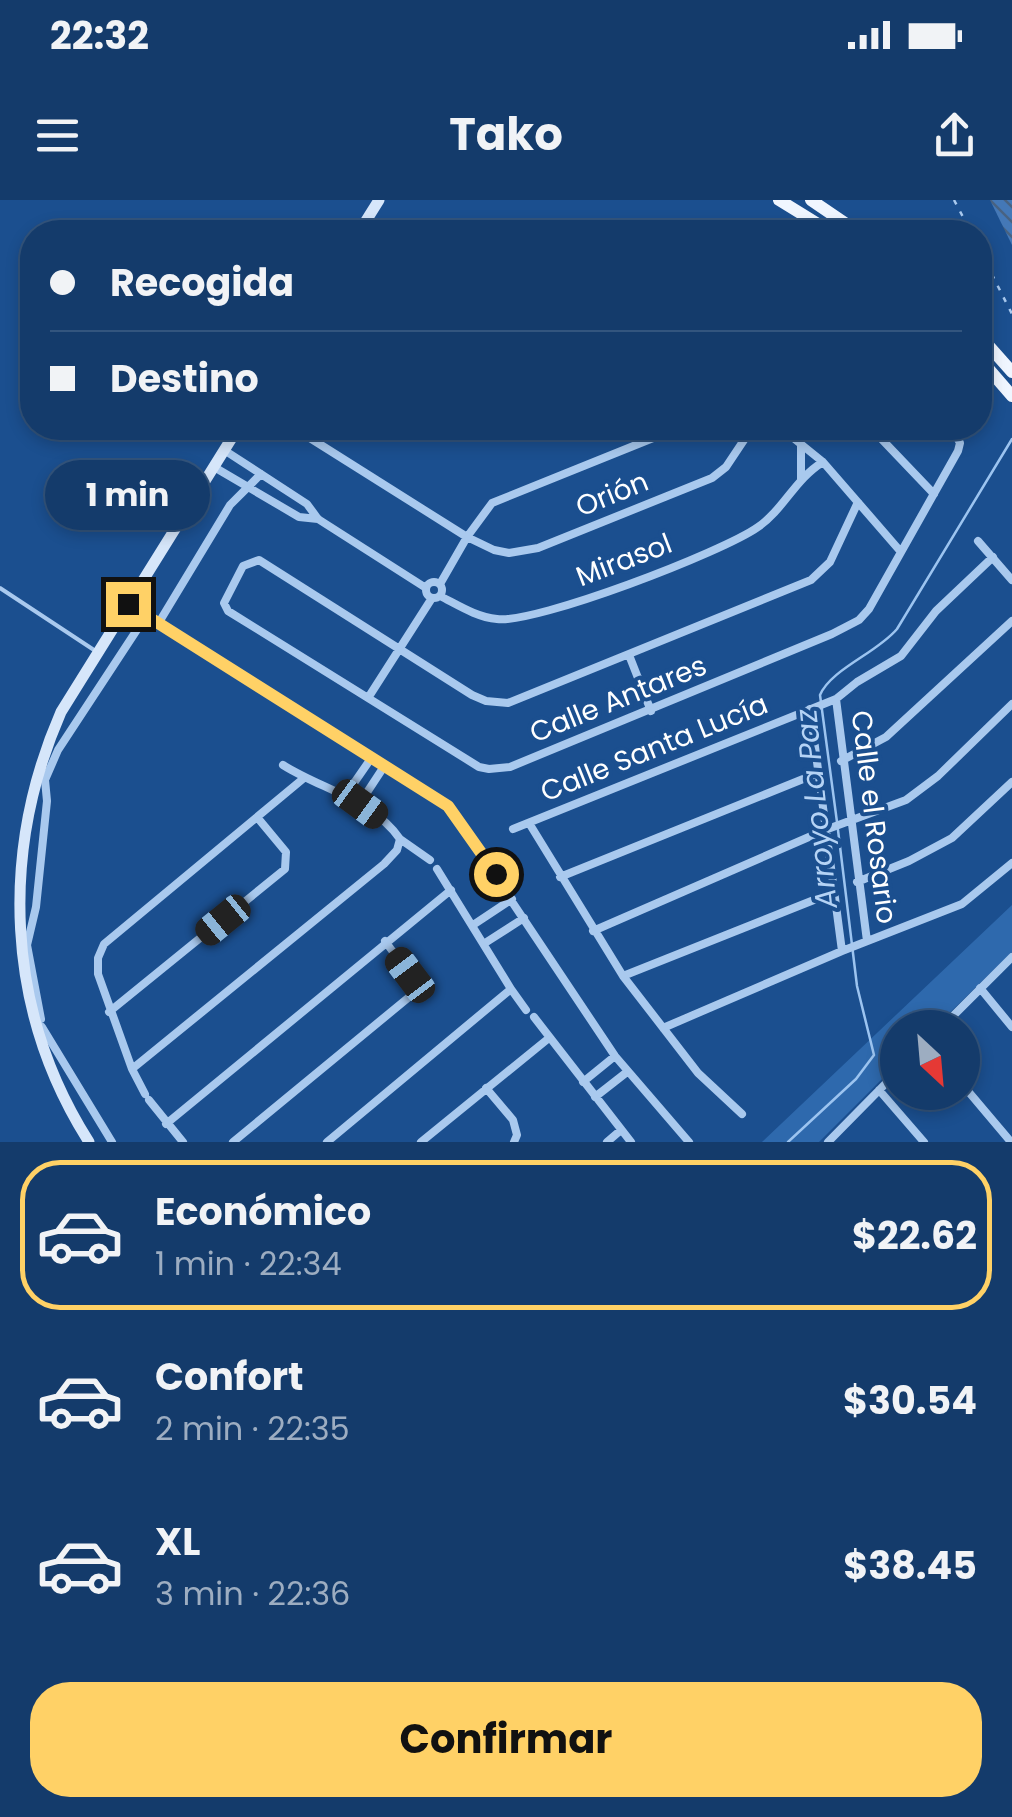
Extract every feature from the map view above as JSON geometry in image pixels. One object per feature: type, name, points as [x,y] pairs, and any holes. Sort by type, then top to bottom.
[{"type":"main road","points":[[779,200],[812,220]]},
{"type":"main road","points":[[810,200],[840,220]]},
{"type":"main road","points":[[1010,368],[1012,385]]},
{"type":"main road","points":[[992,373],[1012,396]]},
{"type":"main road","points":[[88,1142],[50,1072],[24,996],[15,932],[15,870],[29,792],[62,712],[230,440]]},
{"type":"street","name":"Orión","points":[[313,440],[467,537],[509,553],[538,548],[712,478],[726,467],[744,440]]},
{"type":"street","points":[[368,698],[436,597],[488,506],[648,440]]},
{"type":"street","points":[[797,440],[823,462],[901,552]]},
{"type":"street","points":[[882,440],[934,494]]},
{"type":"street","name":"Calle Antares","points":[[399,648],[259,560],[243,566],[225,599],[226,608],[489,770],[510,767],[652,711],[859,620],[934,494],[960,444],[958,440]]},
{"type":"street","points":[[801,479],[802,444]]},
{"type":"street","points":[[224,450],[307,504],[318,519],[436,597]]},
{"type":"street","name":"Mirasol","points":[[436,597],[498,620],[541,615],[744,537],[773,515],[801,479],[823,462]]},
{"type":"street","points":[[214,467],[300,517],[318,519]]},
{"type":"street","points":[[158,624],[230,506],[260,474]]},
{"type":"street","points":[[399,648],[472,694],[497,704],[524,698],[810,580],[830,562],[858,502]]},
{"type":"street","points":[[978,541],[1012,580]]},
{"type":"street","name":"Calle Santa Lucía","points":[[513,829],[835,700],[856,682],[901,656],[936,611],[993,557]]},
{"type":"street","points":[[426,588],[432,582],[440,584]]},
{"type":"street","points":[[128,604],[448,806],[615,1056],[689,1142]]},
{"type":"street","points":[[50,1072],[28,945],[47,801],[44,780],[58,750],[146,616]]},
{"type":"street","points":[[842,761],[886,737],[1012,621]]},
{"type":"street","points":[[629,655],[652,711]]},
{"type":"street","name":"Calle el Rosario","points":[[835,700],[865,942]]},
{"type":"street","points":[[593,930],[888,808],[924,788],[1012,704]]},
{"type":"street","points":[[812,708],[834,892],[846,950]]},
{"type":"street","points":[[345,796],[372,757]]},
{"type":"street","points":[[282,765],[360,804],[430,860]]},
{"type":"street","points":[[360,804],[385,765]]},
{"type":"street","points":[[560,877],[818,772]]},
{"type":"street","points":[[183,1142],[147,1097],[132,1069],[109,1012],[98,974],[98,958],[104,944],[304,778]]},
{"type":"street","points":[[857,882],[952,838],[1012,782]]},
{"type":"street","points":[[109,1012],[285,868],[286,852],[257,817]]},
{"type":"street","points":[[529,823],[623,976],[720,1097],[742,1114]]},
{"type":"street","points":[[132,1069],[384,864],[397,850],[400,838]]},
{"type":"street","points":[[662,1028],[962,904],[1012,863]]},
{"type":"street","points":[[437,870],[512,989],[631,1142]]},
{"type":"street","points":[[166,1124],[384,941],[451,890]]},
{"type":"street","points":[[623,976],[834,892]]},
{"type":"street","points":[[473,925],[512,899]]},
{"type":"street","points":[[484,943],[524,918]]},
{"type":"street","points":[[234,1142],[414,993],[410,975],[384,941]]},
{"type":"street","points":[[959,1010],[1012,957]]},
{"type":"street","points":[[980,988],[1012,1027]]},
{"type":"street","points":[[327,1142],[512,989]]},
{"type":"street","points":[[42,1027],[112,1142]]},
{"type":"street","points":[[421,1142],[549,1038]]},
{"type":"street","points":[[583,1082],[615,1056]]},
{"type":"street","points":[[595,1097],[627,1072]]},
{"type":"street","points":[[486,1088],[512,1120],[517,1135],[514,1142]]},
{"type":"street","points":[[834,1140],[879,1090],[924,1142]]},
{"type":"street","points":[[980,1106],[1010,1142]]},
{"type":"street","points":[[607,1142],[621,1130]]},
{"type":"lane","points":[[0,588],[98,653]]},
{"type":"path","points":[[992,275],[1012,314]]},
{"type":"shaded area","points":[[1012,905],[1012,952],[952,1010],[901,1010]]},
{"type":"shaded area","points":[[880,1030],[880,1081],[819,1142],[762,1142]]},
{"type":"building","points":[[990,200],[1012,200],[1012,245]]},
{"type":"waterway","name":"Arroyo La Paz","points":[[837,822],[820,695],[834,677],[897,629],[1012,439]]},
{"type":"waterway","name":"Arroyo La Paz","points":[[788,1142],[856,1079],[874,1055],[857,986],[838,830]]},
{"type":"route","points":[[128,604],[448,806],[496,874]]}]
